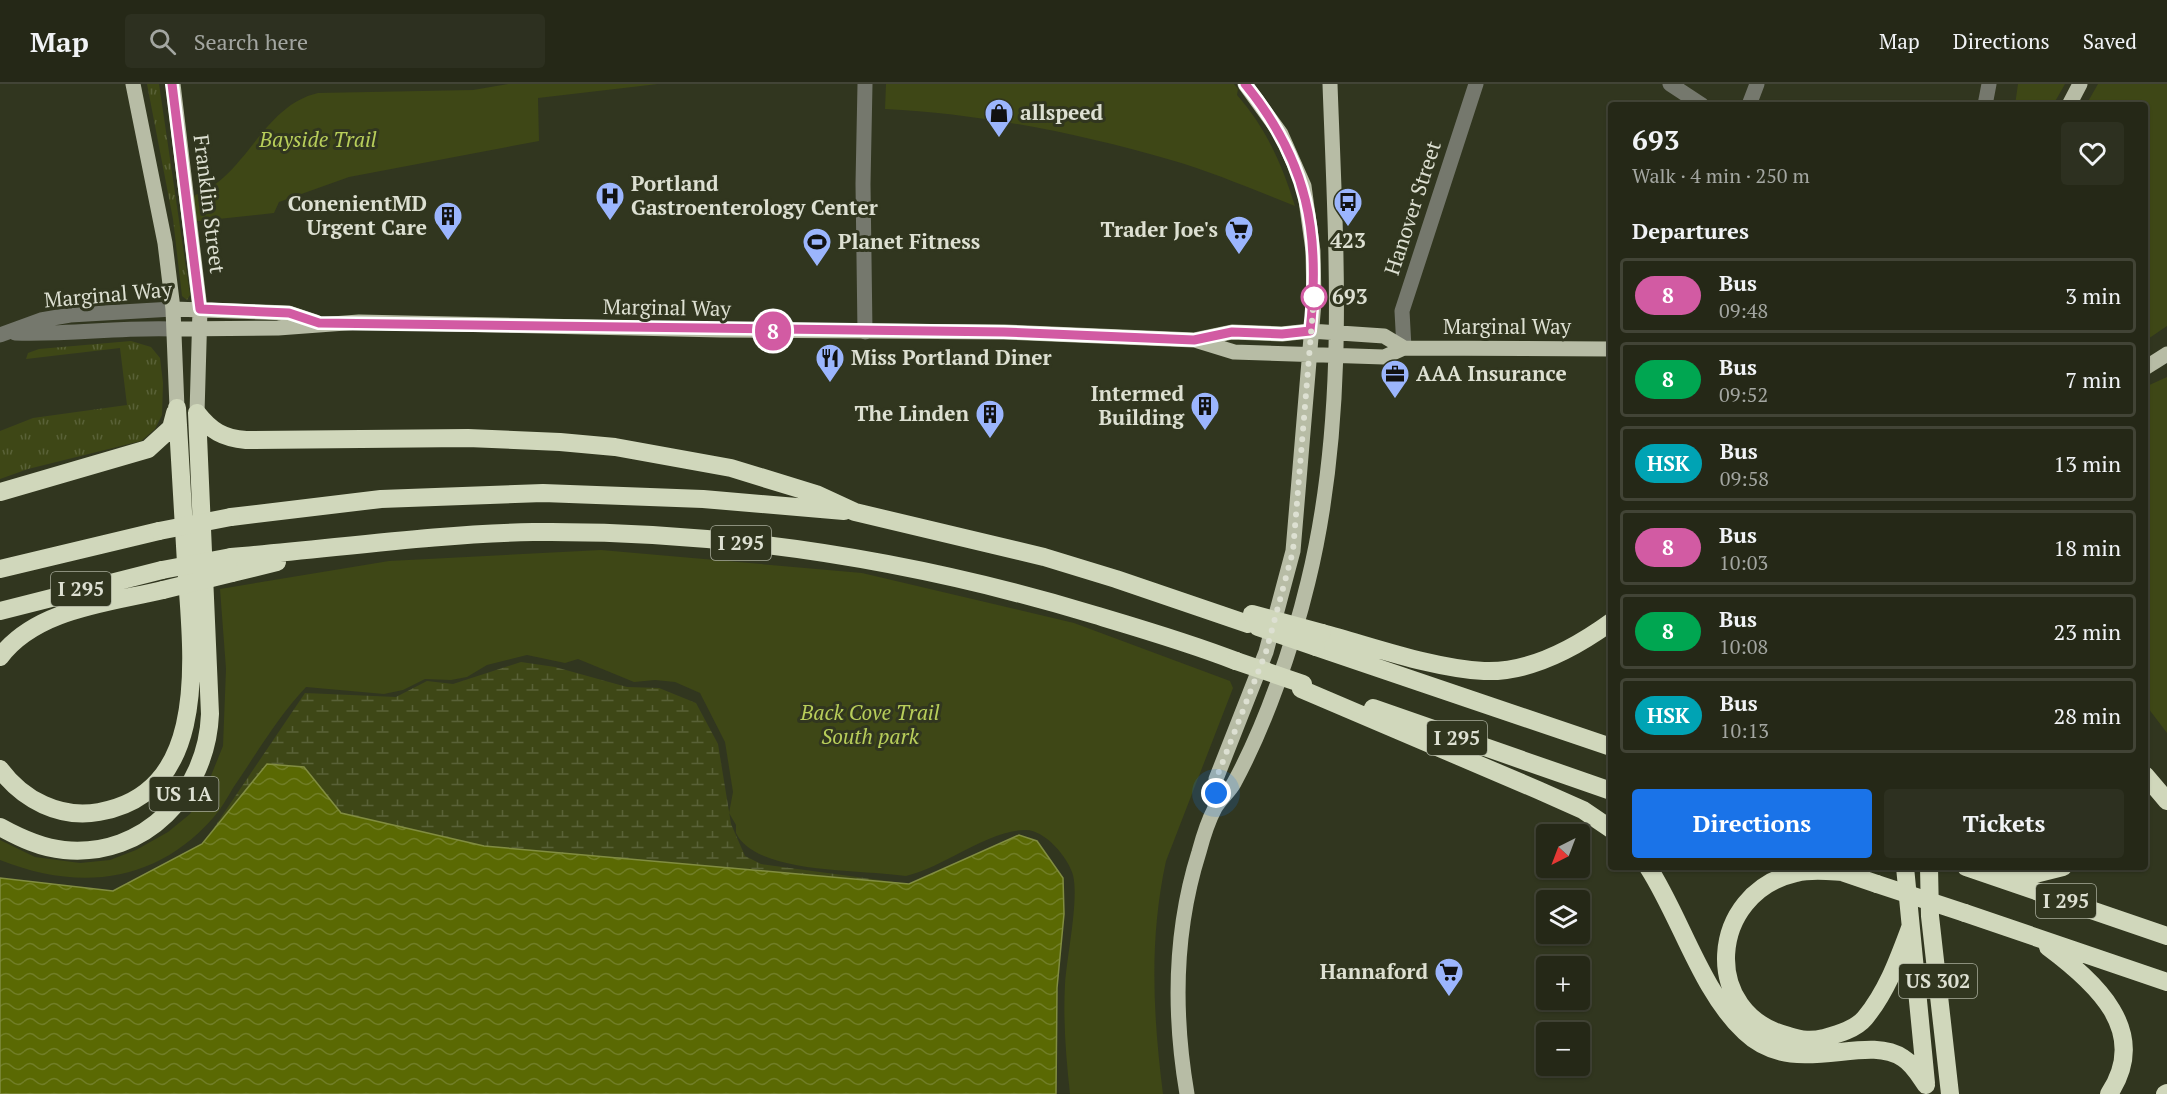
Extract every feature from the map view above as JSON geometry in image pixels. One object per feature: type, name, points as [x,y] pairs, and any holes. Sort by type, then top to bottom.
[{"type":"highway","points":[[0,492],[148,449],[171,428],[177,408]]},
{"type":"highway","points":[[0,769],[18,789],[46,806],[77,814],[94,813],[125,805],[140,796],[152,785],[172,758],[189,712],[193,680],[177,408]]},
{"type":"highway","points":[[197,413],[208,427],[218,434],[246,440],[468,438],[615,447],[731,468],[816,494],[855,512]]},
{"type":"highway","name":"US 1A","points":[[0,827],[33,843],[63,850],[102,848],[134,838],[162,820],[175,808],[195,777],[208,743],[210,714],[197,413]]},
{"type":"highway","name":"I 295","points":[[0,570],[159,531],[231,517],[381,499],[543,493],[703,499],[855,512],[1044,557],[1319,640],[1608,746]]},
{"type":"highway","name":"I 295","points":[[0,611],[162,570],[232,565],[330,549],[428,539],[531,532],[664,536],[782,547],[910,568],[1033,596],[1153,632],[1302,687],[1608,790]]},
{"type":"highway","points":[[0,657],[21,634],[35,625],[67,614],[163,590],[232,565]]},
{"type":"highway","points":[[1319,640],[1483,671],[1515,668],[1546,659],[1590,637],[1608,624]]},
{"type":"highway","points":[[1302,687],[1583,810],[1608,827]]},
{"type":"highway","points":[[2148,779],[2167,801]]},
{"type":"highway","points":[[1650,870],[1724,1007],[1746,1033],[1774,1050],[1808,1056],[1884,1050],[1905,1059],[1927,1090]]},
{"type":"highway","points":[[1825,870],[1795,873],[1771,883],[1751,897],[1729,927],[1725,957],[1731,988],[1747,1014],[1774,1033],[1811,1041],[1840,1034],[1863,1020],[1889,984],[1910,928]]},
{"type":"highway","name":"I 295","points":[[1838,870],[2167,982]]},
{"type":"highway","name":"US 302","points":[[1905,870],[1927,1090]]},
{"type":"highway","name":"US 302","points":[[1929,870],[1930,916],[1950,1094]]},
{"type":"highway","name":"I 295","points":[[1975,870],[2167,936]]},
{"type":"highway","points":[[2000,870],[2035,874],[2051,870]]},
{"type":"highway","points":[[2034,937],[2088,979],[2100,991],[2117,1019],[2123,1052],[2121,1069],[2109,1094]]},
{"type":"highway","points":[[1948,1070],[1957,1094]]},
{"type":"main road","points":[[133,84],[161,220],[173,309],[177,408]]},
{"type":"main road","name":"Franklin Street","points":[[172,84],[200,309],[200,329]]},
{"type":"main road","points":[[1187,1094],[1178,1012],[1182,919],[1194,866],[1215,807],[1216,779],[1266,652],[1293,551],[1314,302],[1313,251],[1304,186],[1281,134],[1245,84]]},
{"type":"main road","points":[[1215,807],[1233,784],[1265,713],[1307,584],[1323,508],[1337,354],[1330,84]]},
{"type":"main road","points":[[2071,102],[2080,84]]},
{"type":"main road","name":"Marginal Way","points":[[173,309],[289,313],[319,323]]},
{"type":"main road","name":"Marginal Way","points":[[174,329],[278,328],[319,323],[865,332],[1004,332],[1194,340],[1234,352],[1384,357],[1404,348],[1608,349]]},
{"type":"main road","name":"US 1A","points":[[197,413],[200,329]]},
{"type":"main road","name":"Marginal Way","points":[[1194,340],[1232,332],[1282,334],[1310,331],[1384,336],[1404,348]]},
{"type":"main road","points":[[2148,366],[2167,354]]},
{"type":"street","points":[[865,84],[863,184],[865,332]]},
{"type":"street","name":"Hanover Street","points":[[1404,348],[1402,311],[1476,84]]},
{"type":"street","points":[[1670,84],[1697,102]]},
{"type":"street","points":[[1750,102],[1757,84]]},
{"type":"street","points":[[1986,102],[1989,84]]},
{"type":"street","name":"Marginal Way","points":[[5,334],[41,320],[70,315],[173,309]]},
{"type":"street","name":"Marginal Way","points":[[5,334],[44,334],[120,328],[174,329]]},
{"type":"green space","points":[[147,84],[159,84],[190,295],[187,300],[182,296],[173,219]]},
{"type":"green space","name":"Bayside Trail","points":[[508,84],[658,84],[538,98],[539,141],[349,177],[279,202],[274,213],[190,222],[188,199],[220,181],[277,117],[289,106],[303,98],[318,93],[473,90]]},
{"type":"green space","points":[[886,84],[1234,84],[1238,89],[1237,95],[1256,120],[1272,147],[1295,206],[1187,165],[1100,141],[994,120],[885,109]]},
{"type":"green space","points":[[2018,84],[2065,84],[2055,102],[2015,102]]},
{"type":"green space","points":[[2098,84],[2167,84],[2167,326],[2148,339],[2148,102],[2088,102]]},
{"type":"green space","points":[[131,341],[151,347],[160,358],[163,383],[162,415],[155,429],[141,441],[28,469],[0,479],[0,431],[33,418],[127,405],[120,348],[26,359],[28,353],[39,349]]},
{"type":"green space","points":[[2167,377],[2167,733],[2148,708],[2148,386]]},
{"type":"green space","name":"Back Cove Trail South park","points":[[601,550],[862,573],[1074,623],[1230,681],[1233,688],[1166,861],[1161,890],[1154,977],[1163,1094],[1070,1094],[1064,998],[1074,913],[1074,886],[1073,875],[1066,860],[1047,839],[1032,831],[1010,832],[995,836],[936,865],[906,876],[813,868],[765,856],[747,847],[736,833],[736,825],[729,813],[733,792],[725,742],[700,693],[675,682],[655,680],[634,682],[578,659],[565,663],[527,655],[487,665],[467,677],[451,680],[425,679],[403,690],[384,694],[306,687],[276,723],[216,815],[190,840],[166,857],[141,868],[114,875],[86,878],[58,876],[29,870],[0,860],[0,840],[35,857],[80,863],[110,860],[136,850],[168,832],[190,814],[206,788],[223,746],[226,669],[220,589],[389,561]]},
{"type":"green space","points":[[521,662],[555,667],[627,687],[659,688],[696,703],[718,744],[731,824],[745,856],[761,864],[909,884],[1019,835],[1037,841],[1063,878],[1064,914],[1057,988],[1056,1094],[113,891],[203,844],[305,693],[396,697],[427,681],[453,684]]},
{"type":"water","points":[[267,764],[304,767],[341,813],[484,846],[909,884],[1019,835],[1037,841],[1063,878],[1064,914],[1057,988],[1056,1094],[0,1094],[0,878],[113,891],[202,844]]},
{"type":"bus line","name":"8","points":[[172,84],[200,309],[289,313],[319,323],[865,332],[1004,332],[1194,340],[1232,332],[1282,334],[1310,331],[1314,302],[1313,251],[1304,186],[1281,134],[1265,108],[1245,84]]},
{"type":"place","name":"allspeed","points":[[999,138]]},
{"type":"place","name":"Portland Gastroenterology Center","points":[[610,222]]},
{"type":"place","name":"423","points":[[1348,228]]},
{"type":"place","name":"ConenientMD Urgent Care","points":[[448,242]]},
{"type":"place","name":"Trader Joe's","points":[[1239,256]]},
{"type":"place","name":"Planet Fitness","points":[[817,268]]},
{"type":"place","name":"693","points":[[1314,297]]},
{"type":"place","name":"Miss Portland Diner","points":[[830,384]]},
{"type":"place","name":"AAA Insurance","points":[[1395,400]]},
{"type":"place","name":"Intermed Building","points":[[1205,432]]},
{"type":"place","name":"The Linden","points":[[990,440]]},
{"type":"place","name":"Hannaford","points":[[1449,998]]},
{"type":"route","points":[[1216,793],[1216,779],[1266,652],[1293,551],[1314,297]]}]
